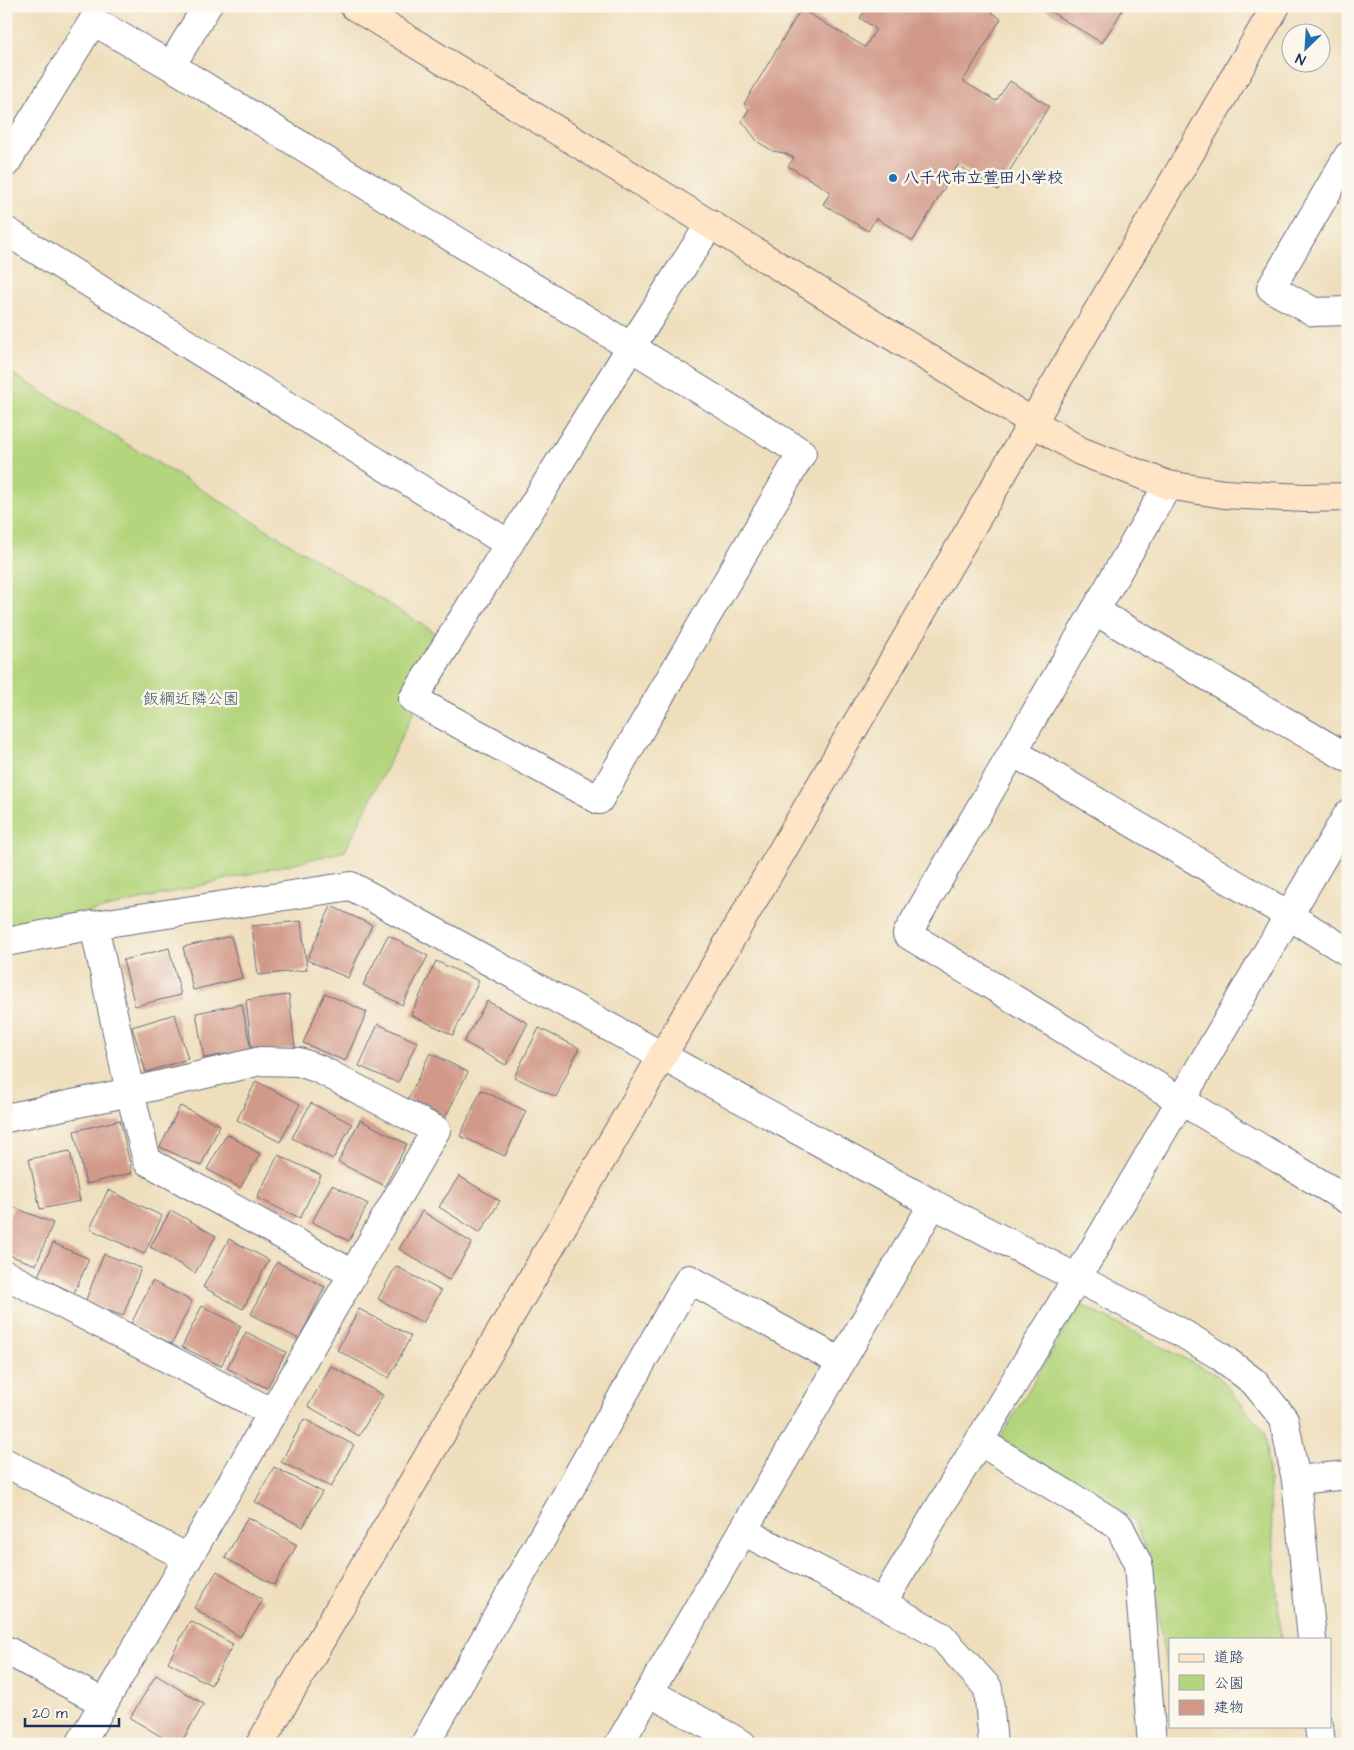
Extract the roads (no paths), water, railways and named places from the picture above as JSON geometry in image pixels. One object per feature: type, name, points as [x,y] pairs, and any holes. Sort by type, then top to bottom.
[{"type":"street","points":[[171,66],[207,6]]},
{"type":"street","points":[[354,6],[1080,451],[1168,485],[1224,494],[1306,498],[1348,497]]},
{"type":"street","points":[[260,1744],[1276,6]]},
{"type":"street","points":[[6,163],[93,21],[171,66],[631,347],[802,453],[599,800],[413,699],[631,347],[710,224]]},
{"type":"street","points":[[1348,156],[1271,288],[1314,312],[1348,311]]},
{"type":"street","points":[[6,231],[509,544]]},
{"type":"street","points":[[1168,485],[907,934],[1348,1200]]},
{"type":"street","points":[[1095,611],[1348,758]]},
{"type":"street","points":[[1013,752],[1348,952]]},
{"type":"street","points":[[882,1603],[1077,1278],[1348,814]]},
{"type":"street","points":[[6,942],[94,925],[351,886],[933,1204],[1182,1333],[1212,1351],[1254,1382],[1284,1419],[1296,1480],[1312,1638]]},
{"type":"street","points":[[94,925],[147,1161],[353,1274]]},
{"type":"street","points":[[6,1118],[130,1092],[260,1061],[299,1062],[319,1069],[436,1130],[80,1744]]},
{"type":"street","points":[[619,1744],[933,1204]]},
{"type":"street","points":[[6,1275],[273,1413]]},
{"type":"street","points":[[424,1744],[689,1279],[841,1362]]},
{"type":"street","points":[[979,1441],[1119,1526],[1138,1564],[1152,1744]]},
{"type":"street","points":[[6,1463],[188,1558]]},
{"type":"street","points":[[1296,1480],[1348,1475]]},
{"type":"street","points":[[743,1531],[882,1603],[941,1636],[988,1688],[993,1744]]},
{"type":"street","points":[[6,1650],[104,1703]]},
{"type":"street","points":[[649,1692],[742,1744]]},
{"type":"street","points":[[1320,1728],[1321,1744]]},
{"type":"place","name":"八千代市立萱田小学校","points":[[893,178]]},
{"type":"park label","name":"飯綱近隣公園","points":[[191,699]]}]
